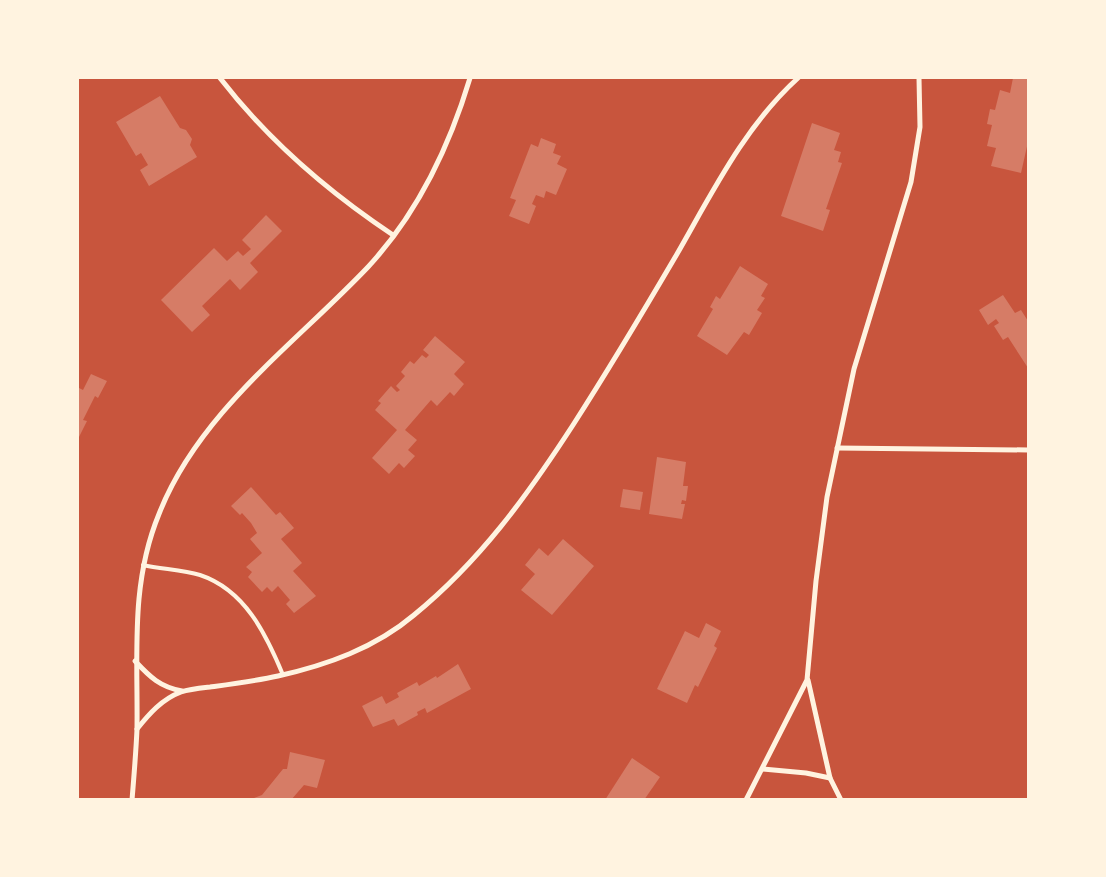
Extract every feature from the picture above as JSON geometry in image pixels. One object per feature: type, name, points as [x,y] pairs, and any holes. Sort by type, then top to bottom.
[{"type":"street","points":[[220,78],[242,106],[305,170],[393,235]]},
{"type":"street","points":[[132,800],[137,729],[135,661],[137,608],[143,565],[159,514],[182,468],[218,419],[369,265],[418,202],[441,159],[458,119],[470,78]]},
{"type":"street","points":[[135,661],[151,680],[166,688],[182,691],[283,675],[344,657],[389,633],[413,617],[460,575],[492,540],[536,481],[613,363],[718,183],[749,136],[782,92],[798,78]]},
{"type":"street","points":[[841,800],[830,778],[808,680],[816,582],[826,497],[854,369],[911,182],[920,127],[919,78]]},
{"type":"street","points":[[837,448],[1028,450]]},
{"type":"street","points":[[746,800],[808,680]]},
{"type":"street","points":[[137,729],[161,703],[182,691]]},
{"type":"street","points":[[763,769],[806,773],[830,778]]},
{"type":"lane","points":[[143,565],[198,575],[217,582],[237,597],[267,636],[283,675]]},
{"type":"building","points":[[1013,78],[1028,78],[1028,142],[1021,173],[991,166],[996,148],[987,146],[992,125],[987,124],[990,109],[995,110],[1000,90],[1010,93]]},
{"type":"building","points":[[160,96],[180,128],[186,130],[192,139],[190,145],[197,157],[149,186],[140,170],[148,165],[141,153],[136,156],[116,122]]},
{"type":"building","points":[[812,123],[840,133],[834,150],[841,152],[838,162],[842,163],[826,209],[830,210],[823,231],[781,216]]},
{"type":"building","points":[[541,138],[556,144],[553,153],[561,156],[557,164],[567,169],[556,195],[546,191],[544,198],[536,195],[532,204],[536,206],[529,224],[509,216],[516,200],[510,198],[531,144],[538,147]]},
{"type":"building","points":[[266,215],[282,231],[250,263],[258,272],[240,290],[230,279],[202,306],[210,315],[192,332],[161,300],[214,248],[227,261],[238,251],[243,256],[251,249],[242,240]]},
{"type":"building","points":[[740,266],[768,284],[761,296],[765,298],[757,310],[762,313],[749,335],[744,332],[727,355],[697,336],[713,309],[710,307],[716,296],[720,299]]},
{"type":"building","points":[[1003,295],[1015,313],[1021,310],[1028,321],[1028,368],[1008,337],[1003,340],[994,326],[999,323],[996,319],[988,325],[979,310]]},
{"type":"building","points":[[435,336],[465,362],[454,374],[464,384],[454,396],[450,392],[437,406],[431,400],[405,430],[417,440],[408,450],[415,456],[404,468],[399,463],[389,474],[372,458],[397,430],[375,410],[381,403],[378,401],[391,386],[397,392],[400,390],[396,386],[405,376],[401,372],[410,361],[414,364],[422,355],[426,358],[429,355],[423,350]]},
{"type":"building","points":[[91,374],[107,381],[98,398],[95,396],[83,420],[87,421],[78,439],[78,392],[79,388],[83,390]]},
{"type":"building","points":[[657,457],[686,462],[683,486],[688,486],[686,501],[682,500],[681,504],[685,504],[682,519],[649,514]]},
{"type":"building","points":[[251,487],[276,515],[280,512],[294,528],[281,539],[302,563],[293,571],[316,596],[294,613],[286,604],[290,600],[278,586],[272,592],[267,587],[262,592],[248,577],[252,572],[246,567],[262,553],[250,539],[257,533],[251,523],[242,513],[240,515],[231,506]]},
{"type":"building","points":[[623,489],[643,492],[640,510],[620,507]]},
{"type":"building","points":[[563,539],[594,566],[552,615],[521,590],[535,574],[525,565],[539,548],[548,556]]},
{"type":"building","points":[[706,623],[721,631],[714,646],[717,648],[698,687],[695,685],[687,703],[657,689],[685,631],[699,638]]},
{"type":"building","points":[[458,664],[471,689],[427,713],[425,708],[417,712],[418,715],[398,726],[394,719],[373,727],[362,706],[382,696],[386,704],[399,697],[397,693],[417,682],[419,686],[436,676],[437,678]]},
{"type":"building","points":[[290,752],[325,760],[317,788],[304,785],[291,800],[249,800],[262,795],[283,769],[287,769]]},
{"type":"building","points":[[632,758],[660,777],[644,800],[605,800]]}]
